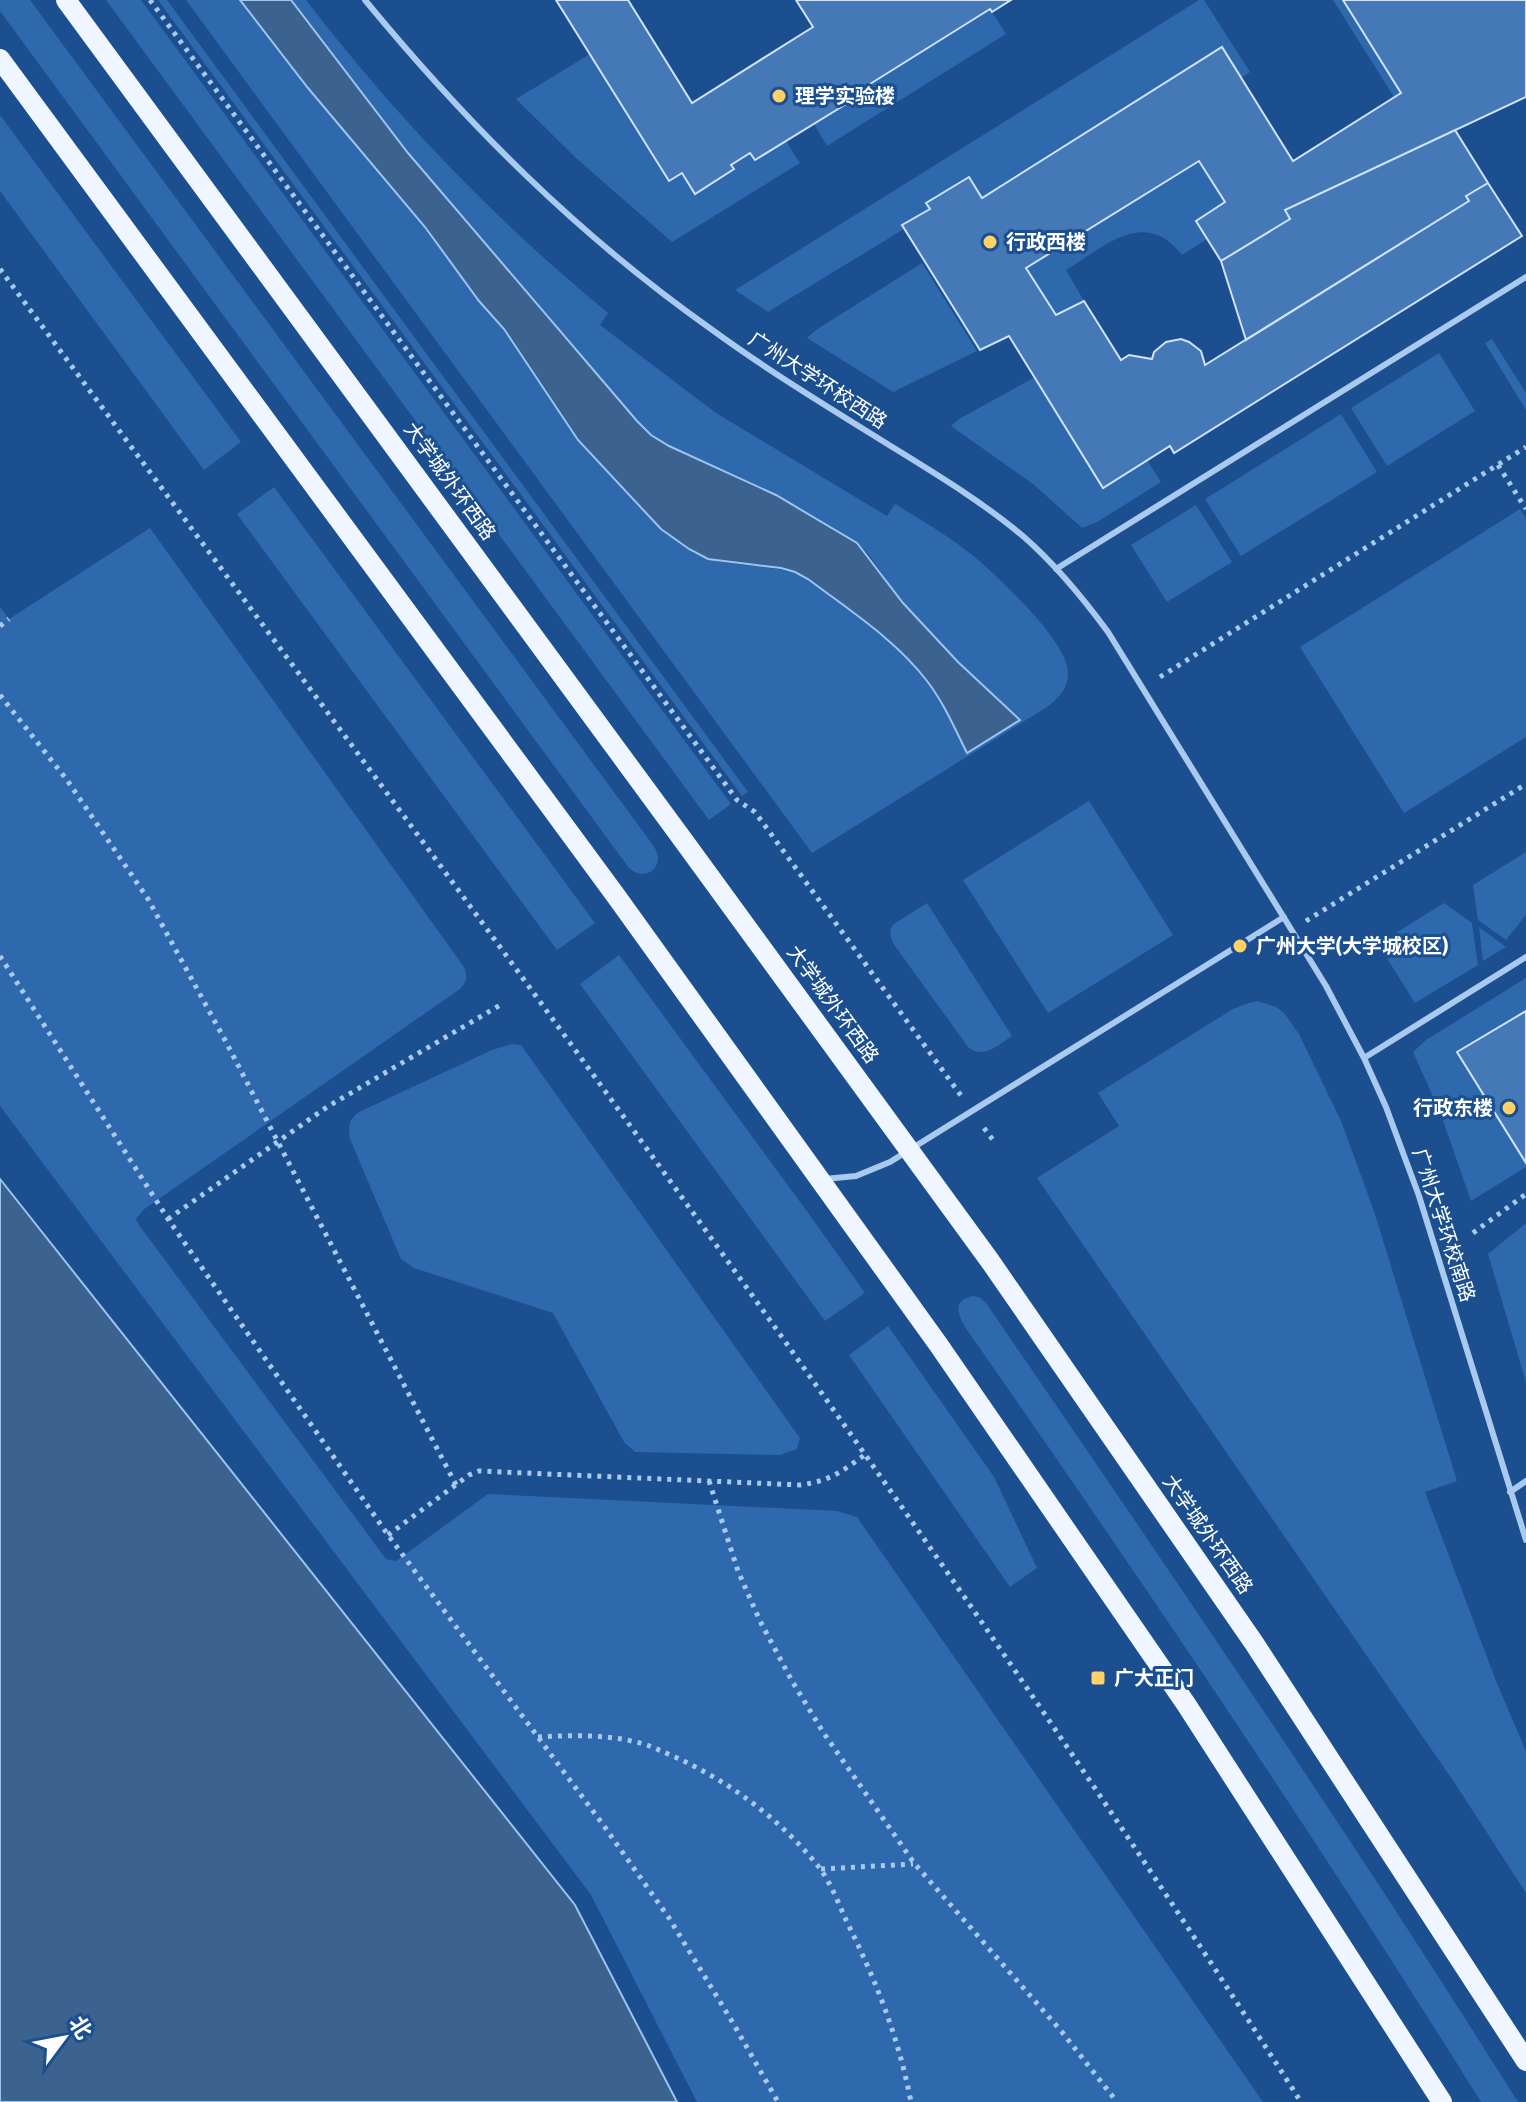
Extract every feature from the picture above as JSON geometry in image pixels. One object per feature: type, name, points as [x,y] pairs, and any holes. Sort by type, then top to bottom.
[{"type":"main road","name":"大学城外环西路","points":[[66,0],[990,1261],[1254,1643],[1526,2061]]},
{"type":"main road","points":[[0,59],[616,896],[947,1356],[1186,1704],[1442,2102]]},
{"type":"lane","name":"广州大学环校西路","points":[[365,0],[418,65],[494,144],[555,204],[620,261],[796,388],[991,511],[1025,539],[1076,591],[1108,632],[1219,812]]},
{"type":"lane","points":[[1056,569],[1526,277]]},
{"type":"lane","name":"广州大学环校南路","points":[[1219,812],[1326,986],[1386,1107],[1419,1196],[1526,1540]]},
{"type":"lane","points":[[819,1179],[856,1176],[909,1151],[1284,917]]},
{"type":"lane","points":[[1364,1058],[1526,957]]},
{"type":"lane","points":[[1510,1492],[1526,1481]]},
{"type":"path","points":[[150,0],[737,800],[755,812],[993,1140]]},
{"type":"path","points":[[0,269],[527,986],[866,1454],[1102,1798],[1301,2102]]},
{"type":"path","points":[[1142,688],[1526,447]]},
{"type":"path","points":[[1498,465],[1526,509]]},
{"type":"path","points":[[0,626],[9,619]]},
{"type":"path","points":[[0,695],[67,780],[148,899],[226,1042],[456,1485]]},
{"type":"path","points":[[1292,930],[1526,784]]},
{"type":"path","points":[[0,956],[168,1219],[388,1535],[669,1918],[778,2102]]},
{"type":"path","points":[[168,1219],[327,1107],[502,1004]]},
{"type":"path","points":[[1473,1233],[1526,1194]]},
{"type":"path","points":[[388,1535],[469,1475],[488,1471],[800,1485],[830,1479],[866,1454]]},
{"type":"path","points":[[709,1481],[738,1571],[766,1633],[823,1732],[914,1863],[1062,2032],[1117,2102]]},
{"type":"path","points":[[537,1737],[598,1736],[646,1745],[740,1792],[774,1821],[821,1869],[863,1955],[885,2006],[902,2059],[911,2102]]},
{"type":"path","points":[[821,1869],[914,1863]]},
{"type":"shaded area","points":[[0,0],[30,0],[653,845],[658,858],[652,871],[640,874],[629,868],[0,11]]},
{"type":"shaded area","points":[[106,0],[141,0],[731,804],[709,820]]},
{"type":"shaded area","points":[[158,0],[167,0],[748,792],[742,796]]},
{"type":"shaded area","points":[[186,0],[240,0],[504,329],[578,440],[661,529],[703,557],[784,570],[808,579],[871,626],[915,666],[938,698],[967,753],[1020,720],[917,618],[863,549],[793,505],[651,435],[408,153],[291,0],[306,0],[375,85],[448,165],[566,278],[608,313],[600,325],[716,413],[887,516],[895,504],[947,537],[988,569],[1031,612],[1057,644],[1068,672],[1067,683],[1059,697],[812,853]]},
{"type":"shaded area","points":[[240,0],[291,0],[408,153],[651,435],[776,495],[857,543],[903,603],[958,662],[1020,720],[967,753],[939,698],[915,666],[871,626],[808,579],[781,568],[708,559],[661,529],[578,440],[504,329]]},
{"type":"shaded area","points":[[1199,0],[1204,0],[1250,72],[1241,78],[1222,48],[982,198],[968,177],[926,203],[930,209],[903,225],[904,229],[768,312],[735,290]]},
{"type":"shaded area","points":[[1333,0],[1343,0],[1401,93],[1394,97]]},
{"type":"shaded area","points":[[990,9],[1006,34],[827,146],[814,124],[856,98],[854,94]]},
{"type":"shaded area","points":[[590,54],[669,181],[682,173],[695,193],[733,169],[731,165],[750,153],[755,160],[786,141],[800,163],[672,242],[576,158],[516,99]]},
{"type":"shaded area","points":[[0,115],[241,442],[204,470],[0,191]]},
{"type":"shaded area","points":[[1199,161],[1225,202],[1196,221],[1207,239],[1182,255],[1168,241],[1154,234],[1139,232],[1110,242],[1066,270],[1084,301],[1056,315],[1026,268]]},
{"type":"shaded area","points":[[922,263],[977,351],[893,392],[807,338],[816,330]]},
{"type":"shaded area","points":[[1492,339],[1526,393],[1526,410],[1485,343]]},
{"type":"shaded area","points":[[1439,353],[1475,411],[1387,466],[1351,408]]},
{"type":"shaded area","points":[[1035,377],[1103,487],[1147,460],[1161,482],[1099,521],[1082,528],[1033,484],[951,426]]},
{"type":"shaded area","points":[[1341,414],[1377,472],[1241,556],[1205,499]]},
{"type":"shaded area","points":[[274,487],[595,923],[557,950],[237,514]]},
{"type":"shaded area","points":[[1196,505],[1232,562],[1167,602],[1131,545]]},
{"type":"shaded area","points":[[1520,509],[1526,518],[1526,737],[1404,813],[1300,647]]},
{"type":"shaded area","points":[[150,528],[464,967],[466,976],[460,989],[143,1210],[136,1219],[139,1225],[386,1559],[396,1561],[488,1494],[837,1511],[857,1517],[1263,2102],[697,2102],[591,1895],[0,1106],[0,607],[9,619]]},
{"type":"shaded area","points":[[1089,801],[1173,935],[1048,1013],[963,880]]},
{"type":"shaded area","points":[[1526,852],[1526,915],[1506,940],[1478,920],[1473,885]]},
{"type":"shaded area","points":[[927,903],[1012,1036],[990,1050],[979,1052],[968,1047],[892,940],[890,932],[894,924]]},
{"type":"shaded area","points":[[1444,903],[1472,923],[1478,965],[1415,1003],[1378,944]]},
{"type":"shaded area","points":[[1479,927],[1506,947],[1483,961]]},
{"type":"shaded area","points":[[619,955],[865,1293],[825,1321],[580,984]]},
{"type":"shaded area","points":[[1526,978],[1526,1011],[1457,1053],[1526,1163],[1526,1167],[1471,1201],[1440,1112],[1413,1052],[1426,1040]]},
{"type":"shaded area","points":[[1258,1001],[1284,1013],[1299,1034],[1341,1121],[1374,1211],[1457,1481],[1425,1492],[1496,1681],[1526,1751],[1526,1893],[1456,1785],[1037,1178],[1119,1126],[1098,1093],[1233,1009]]},
{"type":"shaded area","points":[[512,1044],[521,1045],[800,1438],[797,1449],[780,1455],[635,1452],[624,1442],[553,1313],[414,1268],[401,1259],[350,1139],[351,1120],[359,1112],[492,1050]]},
{"type":"shaded area","points":[[0,1179],[575,1905],[677,2102],[0,2102]]},
{"type":"shaded area","points":[[1526,1225],[1526,1382],[1488,1254]]},
{"type":"shaded area","points":[[973,1296],[986,1303],[1189,1600],[1389,1900],[1518,2102],[1481,2102],[1228,1712],[965,1327],[958,1308],[962,1301]]},
{"type":"shaded area","points":[[888,1326],[994,1477],[1037,1568],[1010,1587],[849,1355]]},
{"type":"building","name":"理学实验楼","points":[[556,0],[628,0],[692,103],[813,27],[796,0],[1011,0],[992,12],[990,9],[854,94],[856,98],[755,160],[750,153],[731,165],[734,169],[695,194],[682,173],[669,181]]},
{"type":"building","name":"行政西楼","points":[[1343,0],[1526,0],[1526,97],[1285,210],[1290,219],[1221,261],[1196,221],[1225,202],[1199,161],[1026,268],[1056,315],[1084,301],[1121,360],[1129,355],[1152,359],[1154,352],[1166,342],[1181,339],[1201,351],[1205,365],[1469,201],[1466,196],[1488,183],[1522,236],[1174,453],[1170,446],[1103,488],[1009,336],[980,350],[902,225],[930,209],[926,203],[969,177],[982,198],[1222,47],[1293,161],[1401,93]]},
{"type":"building","points":[[1455,130],[1488,183],[1466,196],[1469,201],[1246,340],[1221,261],[1290,219],[1285,210]]},
{"type":"building","name":"行政东楼","points":[[1526,1011],[1526,1163],[1457,1052]]},
{"type":"place","name":"理学实验楼","points":[[779,96]]},
{"type":"place","name":"行政西楼","points":[[990,242]]},
{"type":"place","name":"广州大学(大学城校区)","points":[[1240,946]]},
{"type":"place","name":"行政东楼","points":[[1509,1108]]},
{"type":"place","name":"广大正门","points":[[1098,1678]]}]
